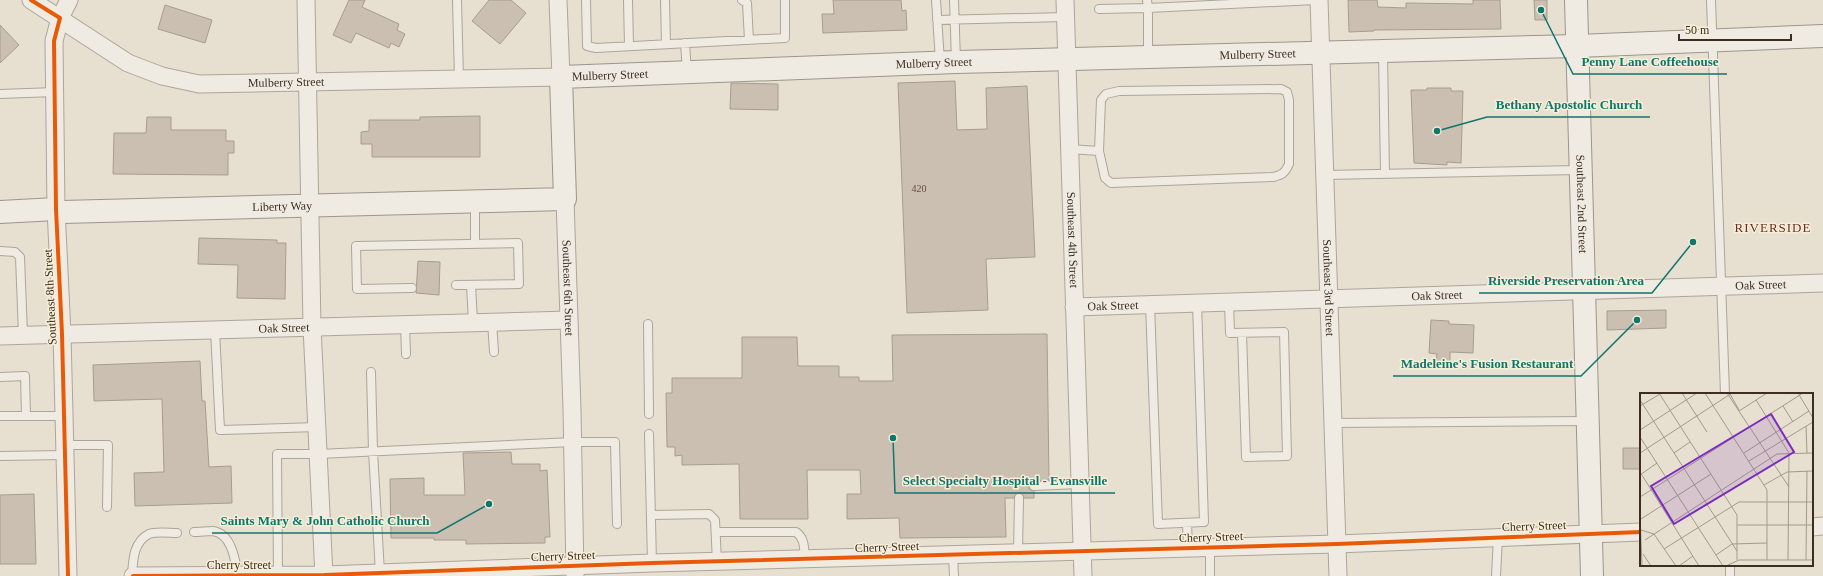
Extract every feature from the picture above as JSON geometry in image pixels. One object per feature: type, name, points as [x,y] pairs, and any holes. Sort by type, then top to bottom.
[{"type":"street","name":"Mulberry Street","points":[[31,0],[128,63],[162,76],[200,84],[561,77],[1148,56],[1577,46],[1823,36]]},
{"type":"street","name":"Southeast 8th Street","points":[[68,576],[62,334],[56,209],[54,41],[60,18],[69,0]]},
{"type":"street","points":[[306,0],[312,327],[324,576]]},
{"type":"street","name":"Southeast 6th Street","points":[[558,0],[576,571]]},
{"type":"street","name":"Southeast 4th Street","points":[[1065,0],[1082,576]]},
{"type":"street","name":"Southeast 3rd Street","points":[[1320,0],[1338,576]]},
{"type":"street","name":"Southeast 2nd Street","points":[[1576,0],[1592,576]]},
{"type":"street","name":"Liberty Way","points":[[0,212],[56,209],[62,212],[565,199]]},
{"type":"street","name":"Oak Street","points":[[1074,307],[1823,283]]},
{"type":"street","name":"Oak Street","points":[[0,336],[568,320]]},
{"type":"street","points":[[1813,527],[1823,526]]},
{"type":"street","name":"Cherry Street","points":[[133,576],[324,576],[380,573],[576,571],[652,563],[1210,548],[1640,532]]},
{"type":"lane","points":[[457,0],[459,78]]},
{"type":"lane","points":[[586,0],[587,46],[596,48],[785,38],[785,0]]},
{"type":"lane","points":[[628,0],[629,46]]},
{"type":"lane","points":[[665,0],[666,44]]},
{"type":"lane","points":[[742,0],[747,3],[749,40]]},
{"type":"lane","points":[[936,0],[937,20],[948,63]]},
{"type":"lane","points":[[948,63],[954,19],[954,0]]},
{"type":"lane","points":[[1099,9],[1147,4],[1316,0]]},
{"type":"lane","points":[[1711,0],[1725,393]]},
{"type":"lane","points":[[1147,4],[1148,56]]},
{"type":"lane","points":[[937,20],[1065,17]]},
{"type":"lane","points":[[685,43],[687,73]]},
{"type":"lane","points":[[1383,51],[1385,174]]},
{"type":"lane","points":[[1282,89],[1287,92],[1289,100],[1289,164],[1281,176],[1111,183],[1105,178],[1099,151],[1101,100],[1106,94],[1119,91],[1282,89]]},
{"type":"lane","points":[[0,94],[55,92]]},
{"type":"lane","points":[[1069,149],[1099,151]]},
{"type":"lane","points":[[1325,175],[1581,170]]},
{"type":"lane","points":[[475,201],[475,244]]},
{"type":"lane","points":[[412,288],[357,289],[356,246],[518,243],[519,284],[456,285]]},
{"type":"lane","points":[[0,250],[15,252],[20,257],[23,335]]},
{"type":"lane","points":[[472,285],[473,322]]},
{"type":"lane","points":[[1229,302],[1230,333],[1284,332],[1287,456],[1246,457],[1242,333]]},
{"type":"lane","points":[[1150,304],[1158,524],[1204,522],[1197,303]]},
{"type":"lane","points":[[492,321],[494,352]]},
{"type":"lane","points":[[405,324],[406,354]]},
{"type":"lane","points":[[648,324],[649,414]]},
{"type":"lane","points":[[215,330],[220,430],[317,427]]},
{"type":"lane","points":[[371,372],[373,452],[380,573]]},
{"type":"lane","points":[[0,377],[25,376],[26,416]]},
{"type":"lane","points":[[0,416],[64,416]]},
{"type":"lane","points":[[1333,423],[1588,421]]},
{"type":"lane","points":[[649,434],[652,563]]},
{"type":"lane","points":[[278,575],[277,454],[373,452],[573,442],[615,442],[617,524]]},
{"type":"lane","points":[[0,456],[108,445],[107,507]]},
{"type":"lane","points":[[1034,486],[1079,484]]},
{"type":"lane","points":[[1018,552],[1020,498]]},
{"type":"lane","points":[[652,515],[710,514],[715,520],[717,532],[717,562]]},
{"type":"lane","points":[[1187,523],[1188,548]]},
{"type":"lane","points":[[194,532],[214,532],[224,536],[233,552],[238,575]]},
{"type":"lane","points":[[717,532],[796,532],[800,535],[804,542],[805,559]]},
{"type":"lane","points":[[133,576],[132,559],[139,542],[149,534],[177,533]]},
{"type":"lane","points":[[1496,576],[1498,537]]},
{"type":"lane","points":[[1210,548],[1210,576]]},
{"type":"lane","points":[[953,555],[954,576]]},
{"type":"building","points":[[349,0],[365,0],[362,7],[399,24],[397,30],[405,34],[399,47],[391,43],[389,48],[356,33],[351,43],[333,35]]},
{"type":"building","points":[[489,0],[511,0],[526,13],[500,44],[472,21]]},
{"type":"building","points":[[833,0],[901,0],[902,11],[906,10],[907,30],[823,33],[822,14],[834,14]]},
{"type":"building","points":[[1348,0],[1377,0],[1378,7],[1406,8],[1406,3],[1473,4],[1473,0],[1500,0],[1501,29],[1374,30],[1349,32]]},
{"type":"building","points":[[1534,0],[1547,0],[1547,20],[1535,20]]},
{"type":"building","points":[[165,5],[212,20],[205,43],[158,29]]},
{"type":"building","points":[[0,25],[19,45],[0,63]]},
{"type":"building","points":[[955,81],[957,130],[987,129],[986,88],[1027,86],[1035,257],[986,259],[988,310],[907,313],[898,83]]},
{"type":"building","points":[[731,83],[778,84],[778,110],[730,109]]},
{"type":"building","points":[[1427,88],[1451,88],[1451,91],[1463,91],[1461,163],[1447,162],[1447,165],[1414,163],[1411,90],[1427,90]]},
{"type":"building","points":[[480,116],[480,157],[372,157],[372,144],[361,144],[361,132],[369,131],[369,120],[420,120],[420,117]]},
{"type":"building","points":[[147,117],[171,117],[171,130],[226,130],[226,141],[234,141],[234,153],[228,153],[228,175],[113,174],[114,133],[146,133]]},
{"type":"building","points":[[199,238],[277,240],[277,243],[286,243],[285,299],[237,298],[238,265],[198,264]]},
{"type":"building","points":[[418,261],[440,262],[439,295],[416,293]]},
{"type":"building","points":[[1666,310],[1666,328],[1607,330],[1607,311]]},
{"type":"building","points":[[1431,320],[1449,321],[1449,324],[1474,325],[1473,353],[1450,352],[1450,364],[1436,363],[1437,354],[1429,353]]},
{"type":"building","points":[[1047,334],[1049,480],[1033,481],[1029,483],[1029,489],[1034,491],[1034,498],[1024,498],[1022,494],[1019,493],[1015,495],[1014,498],[1005,498],[1006,537],[900,538],[899,518],[847,519],[847,494],[861,494],[860,470],[807,470],[808,519],[740,519],[739,464],[682,465],[682,455],[675,456],[675,447],[667,447],[666,393],[672,393],[672,378],[742,378],[742,337],[797,337],[798,366],[839,366],[839,377],[859,377],[859,381],[893,381],[892,335]]},
{"type":"building","points":[[200,361],[202,401],[205,401],[209,467],[231,466],[232,503],[135,506],[134,473],[164,472],[162,399],[94,401],[93,365]]},
{"type":"building","points":[[1623,448],[1640,448],[1640,469],[1623,469]]},
{"type":"building","points":[[511,452],[512,464],[540,464],[540,471],[547,470],[550,537],[545,537],[545,543],[466,544],[466,540],[391,538],[390,479],[424,478],[424,495],[465,495],[463,453]]},
{"type":"building","points":[[34,494],[36,564],[0,564],[0,495]]},
{"type":"cycle path","points":[[31,0],[60,18],[54,41],[56,209],[62,334],[68,576]]},
{"type":"cycle path","points":[[133,576],[324,575],[652,563],[1337,544],[1640,532]]},
{"type":"place","name":"Penny Lane Coffeehouse","points":[[1541,10]]},
{"type":"place","name":"Bethany Apostolic Church","points":[[1437,131]]},
{"type":"place","name":"Riverside Preservation Area","points":[[1693,242]]},
{"type":"place","name":"Madeleine's Fusion Restaurant","points":[[1637,320]]},
{"type":"place","name":"Select Specialty Hospital - Evansville","points":[[893,438]]},
{"type":"place","name":"Saints Mary & John Catholic Church","points":[[489,504]]},
{"type":"district","name":"RIVERSIDE","points":[[1773,227]]}]
